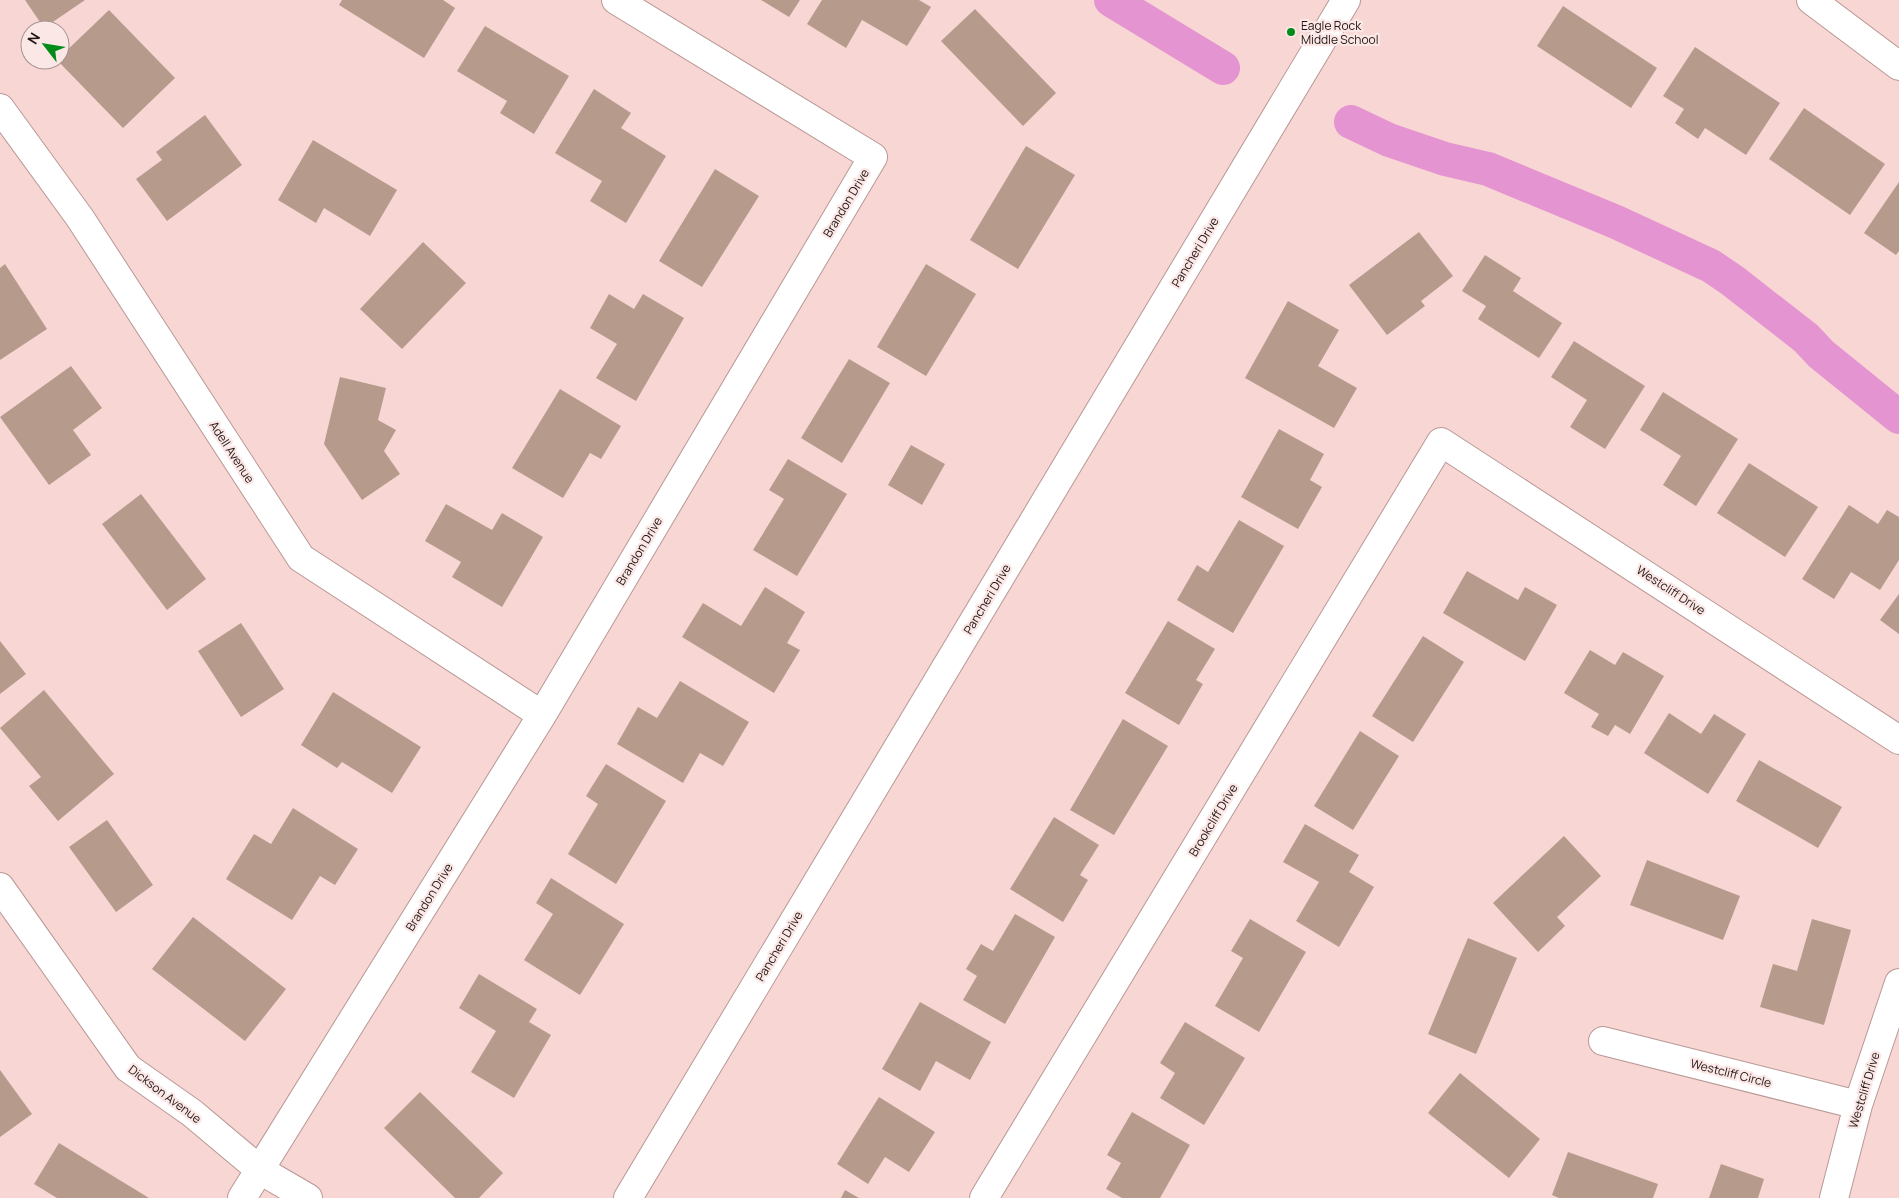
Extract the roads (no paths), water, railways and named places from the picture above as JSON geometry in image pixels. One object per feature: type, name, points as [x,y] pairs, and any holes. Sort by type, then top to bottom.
[{"type":"street","name":"Brandon Drive","points":[[242,1198],[542,715],[873,157],[616,0]]},
{"type":"street","name":"Pancheri Drive","points":[[628,1198],[1346,0]]},
{"type":"street","points":[[1810,0],[1899,66]]},
{"type":"street","name":"Adell Avenue","points":[[0,108],[80,218],[301,558],[542,715]]},
{"type":"street","name":"Westcliff Drive","points":[[1441,442],[1899,740]]},
{"type":"street","name":"Brookcliff Drive","points":[[984,1198],[1441,442]]},
{"type":"street","name":"Dickson Avenue","points":[[0,887],[128,1068],[192,1113],[260,1170],[308,1198]]},
{"type":"street","name":"Westcliff Drive","points":[[1834,1198],[1858,1105],[1899,983]]},
{"type":"street","name":"Westcliff Circle","points":[[1603,1041],[1858,1105]]},
{"type":"waterway","points":[[1111,0],[1223,68]]},
{"type":"waterway","points":[[1351,122],[1389,140],[1445,159],[1488,169],[1616,222],[1711,266],[1806,338],[1821,354],[1899,417]]},
{"type":"place","name":"Eagle Rock Middle School","points":[[1291,32]]}]
